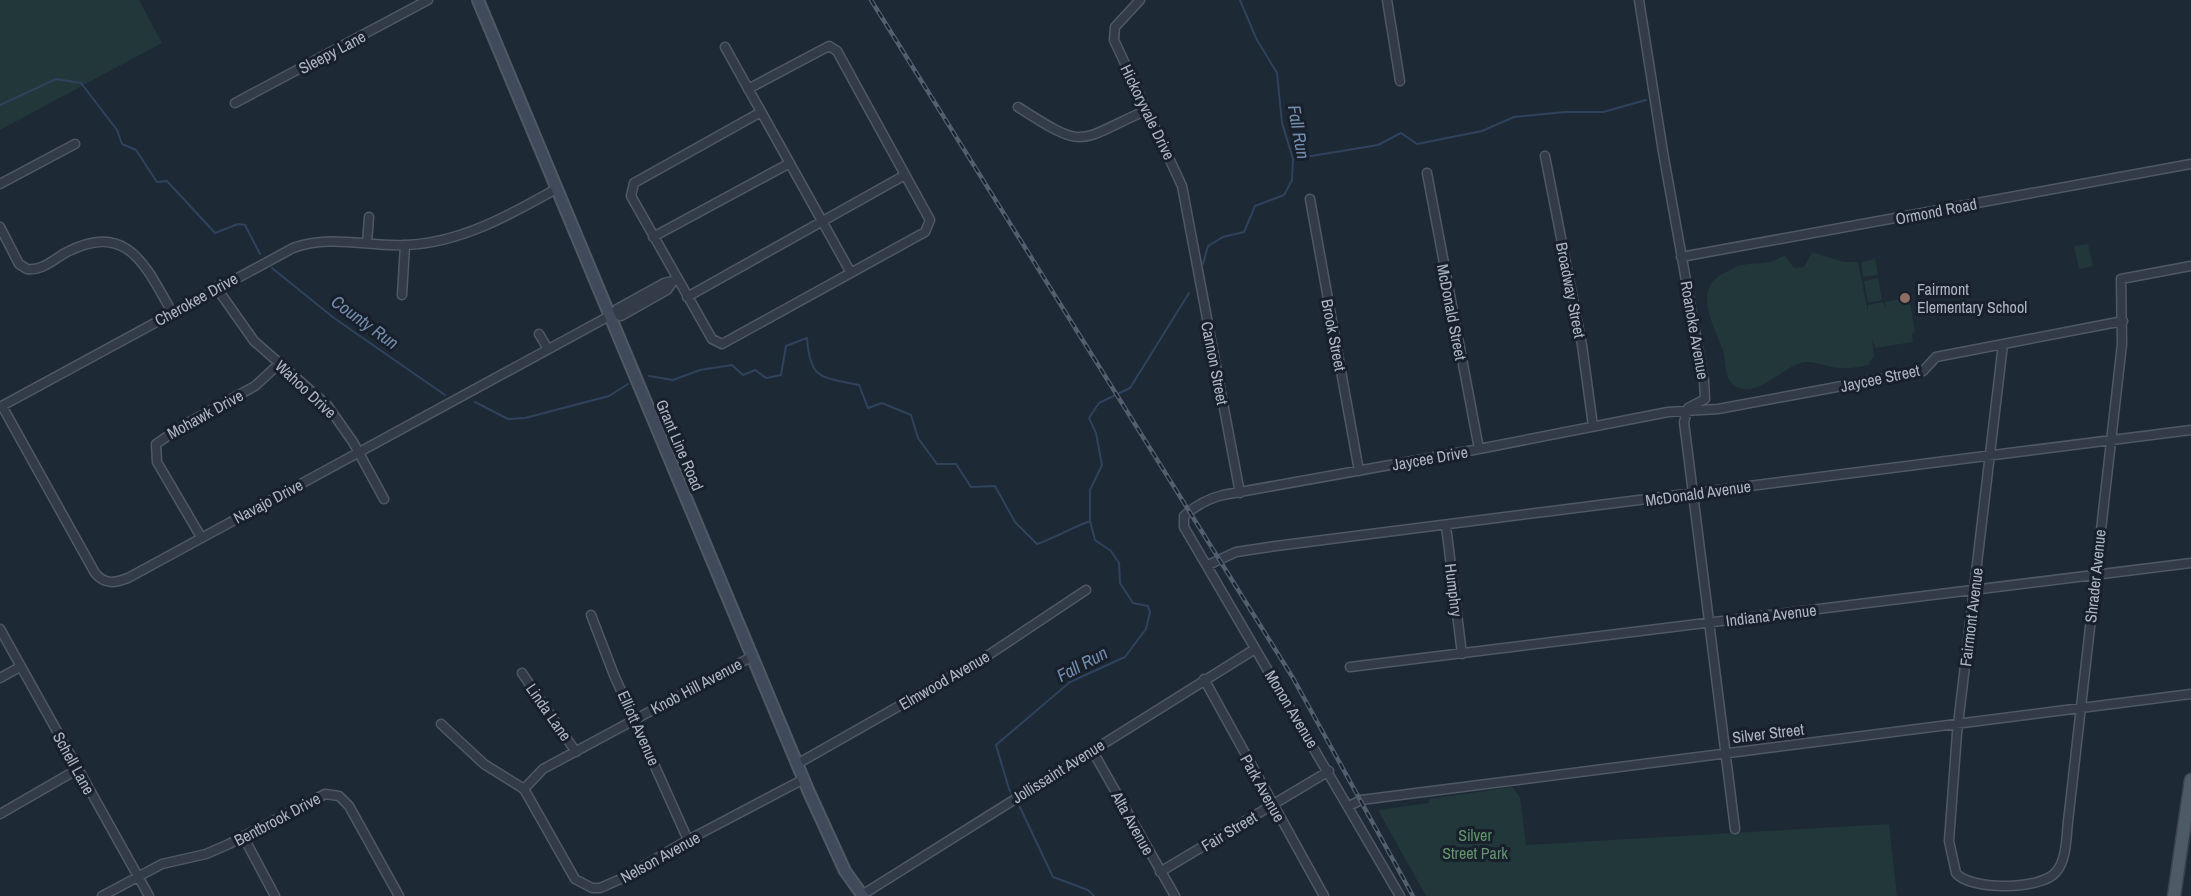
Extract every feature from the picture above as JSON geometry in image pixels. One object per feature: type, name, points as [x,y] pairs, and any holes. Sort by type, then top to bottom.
[{"type":"main road","name":"Grant Line Road","points":[[478,0],[804,779],[845,871],[863,896]]},
{"type":"main road","points":[[2174,896],[2191,780]]},
{"type":"street","name":"Sleepy Lane","points":[[236,103],[428,0]]},
{"type":"street","name":"Hickoryvale Drive","points":[[1140,0],[1115,27],[1114,40],[1180,179],[1191,233]]},
{"type":"street","points":[[1387,0],[1400,81]]},
{"type":"street","name":"Roanoke Avenue","points":[[1639,0],[1681,258],[1706,393],[1703,402],[1687,410]]},
{"type":"street","points":[[748,88],[829,46],[837,51],[930,220],[925,232],[722,344],[712,339],[687,297],[674,281],[631,196],[634,183],[761,112]]},
{"type":"street","points":[[726,47],[851,273]]},
{"type":"street","points":[[1018,107],[1062,134],[1076,139],[1091,137],[1147,110]]},
{"type":"street","points":[[0,184],[75,144]]},
{"type":"street","name":"Broadway Street","points":[[1545,156],[1582,345],[1593,426]]},
{"type":"street","points":[[653,237],[790,162]]},
{"type":"street","name":"Ormond Road","points":[[1681,258],[2191,164]]},
{"type":"street","name":"McDonald Street","points":[[1427,173],[1479,449]]},
{"type":"street","points":[[687,297],[905,175]]},
{"type":"street","name":"Cherokee Drive","points":[[1,406],[216,287],[303,244],[336,240],[405,245],[440,242],[463,235],[556,189]]},
{"type":"street","name":"Brook Street","points":[[1310,199],[1359,471]]},
{"type":"street","points":[[368,243],[369,217]]},
{"type":"street","points":[[0,227],[19,264],[27,269],[46,266],[66,252],[91,243],[118,243],[139,258],[172,312]]},
{"type":"street","name":"Cannon Street","points":[[1191,233],[1240,493]]},
{"type":"street","points":[[402,295],[405,245]]},
{"type":"street","name":"Shrader Avenue","points":[[1969,883],[1983,886],[2043,882],[2058,871],[2066,839],[2111,441],[2123,321],[2121,279],[2191,266]]},
{"type":"street","name":"Navajo Drive","points":[[1,406],[99,579],[106,583],[120,581],[611,315],[617,309],[664,283],[674,281]]},
{"type":"street","name":"Wahoo Drive","points":[[216,287],[241,326],[327,405],[358,452],[384,499]]},
{"type":"street","name":"Jaycee Street","points":[[1687,410],[1718,409],[1923,371],[1936,357],[2123,321]]},
{"type":"street","points":[[539,334],[548,349]]},
{"type":"street","name":"Fairmont Avenue","points":[[1969,883],[1956,873],[1949,848],[1958,723],[2003,344]]},
{"type":"street","name":"Mohawk Drive","points":[[201,537],[157,462],[156,444],[184,425],[255,386],[280,363]]},
{"type":"street","points":[[1687,410],[1684,422],[1735,829]]},
{"type":"street","name":"Jaycee Drive","points":[[1183,523],[1184,516],[1203,502],[1240,493],[1687,410]]},
{"type":"street","name":"McDonald Avenue","points":[[1208,565],[1236,552],[2191,430]]},
{"type":"street","name":"Monon Avenue","points":[[1183,523],[1400,896]]},
{"type":"street","name":"Humphry","points":[[1446,526],[1462,654]]},
{"type":"street","name":"Indiana Avenue","points":[[1350,667],[2191,563]]},
{"type":"street","name":"Elmwood Avenue","points":[[798,764],[987,656],[1086,590]]},
{"type":"street","name":"Elliott Avenue","points":[[591,615],[614,675],[636,719],[688,840]]},
{"type":"street","name":"Schell Lane","points":[[0,629],[149,896]]},
{"type":"street","name":"Jollissaint Avenue","points":[[863,896],[1016,797],[1255,649]]},
{"type":"street","name":"Knob Hill Avenue","points":[[576,752],[753,656]]},
{"type":"street","points":[[0,678],[20,667]]},
{"type":"street","name":"Linda Lane","points":[[522,674],[576,752]]},
{"type":"street","name":"Park Avenue","points":[[1204,680],[1324,896]]},
{"type":"street","name":"Silver Street","points":[[1349,807],[1361,800],[2191,694]]},
{"type":"street","name":"Nelson Avenue","points":[[441,724],[484,764],[524,789],[575,879],[583,885],[600,888],[804,779]]},
{"type":"street","name":"Alta Avenue","points":[[1092,750],[1175,896]]},
{"type":"street","points":[[524,789],[543,769],[576,752]]},
{"type":"street","points":[[0,814],[78,769]]},
{"type":"street","name":"Fair Street","points":[[1160,872],[1329,771]]},
{"type":"street","name":"Bentbrook Drive","points":[[102,896],[138,875],[178,859],[206,854],[325,794],[339,796],[349,806],[399,896]]},
{"type":"street","points":[[243,836],[275,896]]},
{"type":"green space","points":[[0,0],[139,0],[162,43],[0,130]]},
{"type":"green space","points":[[2088,244],[2093,266],[2079,269],[2074,246]]},
{"type":"green space","points":[[1812,252],[1844,262],[1858,262],[1868,312],[1868,305],[1883,302],[1886,309],[1885,302],[1909,297],[1915,331],[1912,334],[1913,342],[1875,348],[1872,338],[1874,356],[1868,365],[1835,368],[1805,362],[1793,366],[1757,387],[1742,389],[1736,387],[1727,374],[1723,351],[1708,309],[1709,289],[1714,280],[1739,266],[1768,262],[1785,255],[1794,268],[1804,267]]},
{"type":"green space","points":[[1875,259],[1878,275],[1863,277],[1861,262]]},
{"type":"green space","points":[[1878,278],[1882,300],[1868,303],[1864,281]]},
{"type":"green space","name":"Silver Street Park","points":[[1512,787],[1520,797],[1526,845],[1889,824],[1897,896],[1426,896],[1378,810],[1429,803],[1429,799]]},
{"type":"waterway","name":"Fall Run","points":[[1203,264],[1208,246],[1223,237],[1244,232],[1255,206],[1284,195],[1292,180],[1293,159],[1282,123],[1277,73],[1256,38],[1240,0]]},
{"type":"waterway","name":"County Run","points":[[0,105],[56,79],[81,83],[117,130],[122,144],[136,150],[157,182],[167,181],[215,233],[238,224],[245,225],[260,254]]},
{"type":"waterway","points":[[1293,159],[1378,145],[1401,133],[1417,144],[1482,131],[1514,117],[1565,112],[1603,112],[1646,100]]},
{"type":"waterway","name":"County Run","points":[[272,268],[334,318],[445,395]]},
{"type":"waterway","name":"Fall Run","points":[[1014,797],[1009,789],[996,745],[1070,682],[1125,657],[1146,629],[1150,612],[1148,606],[1133,603],[1120,583],[1119,563],[1111,551],[1095,540],[1090,521],[1090,490],[1102,465],[1096,433],[1089,418],[1099,403],[1130,388],[1189,293]]},
{"type":"waterway","name":"County Run","points":[[649,376],[673,380],[700,370],[732,365],[743,375],[755,370],[766,378],[781,375],[786,346],[807,338],[811,362],[820,374],[827,378],[859,385],[868,408],[882,403],[911,415],[918,438],[937,464],[956,464],[971,487],[995,486],[1015,522],[1037,544],[1090,521]]},
{"type":"waterway","name":"County Run","points":[[475,402],[508,419],[525,418],[609,396],[628,384]]},
{"type":"waterway","name":"Fall Run","points":[[1017,801],[1053,877],[1088,890],[1094,896]]},
{"type":"railway","points":[[871,0],[1293,678],[1413,896]]},
{"type":"place","name":"Fairmont Elementary School","points":[[1905,298]]}]
